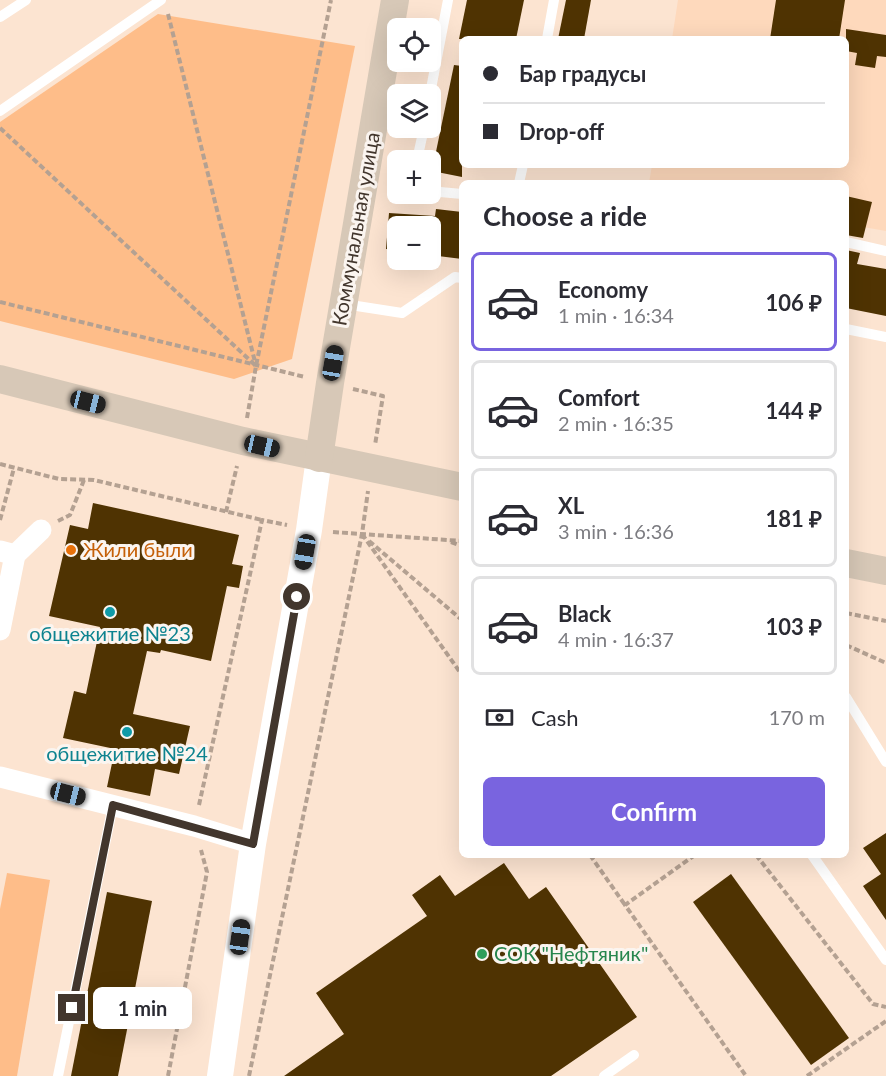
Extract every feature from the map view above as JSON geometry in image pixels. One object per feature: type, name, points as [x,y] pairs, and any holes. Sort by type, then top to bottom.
[{"type":"main road","name":"Коммунальная улица","points":[[319,458],[395,0]]},
{"type":"main road","points":[[0,379],[243,441],[459,486]]},
{"type":"main road","points":[[849,565],[886,571]]},
{"type":"street","points":[[220,1076],[253,844],[309,530],[319,458]]},
{"type":"street","points":[[0,630],[8,553],[41,530]]},
{"type":"street","points":[[0,777],[113,805],[253,844]]},
{"type":"lane","points":[[0,17],[26,0]]},
{"type":"lane","points":[[0,111],[161,0]]},
{"type":"lane","points":[[432,84],[448,0]]},
{"type":"lane","points":[[548,36],[554,0]]},
{"type":"lane","points":[[441,192],[459,195]]},
{"type":"lane","points":[[849,243],[886,251]]},
{"type":"lane","points":[[343,304],[402,313],[454,277],[459,278]]},
{"type":"lane","points":[[849,330],[886,337]]},
{"type":"lane","points":[[849,702],[886,762]]},
{"type":"lane","points":[[58,1076],[113,805]]},
{"type":"lane","points":[[814,858],[886,960]]},
{"type":"lane","points":[[604,1076],[634,1055]]},
{"type":"path","points":[[226,512],[243,441],[256,366],[331,0]]},
{"type":"path","points":[[167,11],[256,366]]},
{"type":"path","points":[[0,128],[256,366]]},
{"type":"path","points":[[0,302],[330,383]]},
{"type":"path","points":[[0,464],[59,479],[94,480],[262,520]]},
{"type":"path","points":[[0,519],[14,468]]},
{"type":"path","points":[[41,530],[70,515],[84,480]]},
{"type":"path","points":[[249,1076],[362,534],[459,617]]},
{"type":"path","points":[[364,537],[459,671]]},
{"type":"path","points":[[445,540],[459,545]]},
{"type":"path","points":[[849,614],[886,621]]},
{"type":"path","points":[[849,646],[886,663]]},
{"type":"path","points":[[592,858],[746,1076]]},
{"type":"path","points":[[625,905],[691,858]]},
{"type":"path","points":[[758,858],[873,1004],[886,1008]]},
{"type":"path","points":[[807,1076],[886,1021]]},
{"type":"shaded area","points":[[678,0],[886,0],[886,231],[849,225],[849,180],[650,180],[652,168],[849,168],[849,36],[672,36]]},
{"type":"shaded area","points":[[158,14],[355,46],[292,359],[234,379],[0,321],[0,122]]},
{"type":"shaded area","points":[[7,873],[50,880],[17,1076],[0,1076],[0,909]]},
{"type":"building","points":[[467,0],[524,0],[517,36],[460,36]]},
{"type":"building","points":[[566,0],[591,0],[585,36],[559,36]]},
{"type":"building","points":[[776,0],[845,0],[839,36],[770,36]]},
{"type":"building","points":[[846,29],[886,35],[886,57],[877,56],[875,68],[855,65],[857,53],[849,52],[849,36],[846,36]]},
{"type":"building","points":[[454,65],[459,66],[459,168],[462,168],[462,177],[441,173],[441,150],[436,150],[439,138],[441,138],[441,128]]},
{"type":"building","points":[[849,197],[872,202],[863,238],[849,236]]},
{"type":"building","points":[[436,209],[459,212],[459,259],[441,256],[441,216],[435,216]]},
{"type":"building","points":[[389,213],[435,216],[389,216]]},
{"type":"building","points":[[849,251],[860,253],[857,264],[886,269],[886,316],[849,309]]},
{"type":"building","points":[[93,503],[239,535],[232,564],[243,566],[239,588],[227,586],[211,661],[161,650],[160,653],[147,651],[133,714],[190,726],[179,774],[155,769],[150,796],[107,787],[115,749],[63,738],[74,691],[86,694],[100,627],[49,616],[70,525],[88,529]]},
{"type":"building","points":[[886,833],[886,920],[863,886],[881,874],[863,848]]},
{"type":"building","name":"СОК \"Нефтяник\"","points":[[504,863],[529,899],[546,887],[637,1017],[551,1076],[284,1076],[344,1034],[316,993],[427,916],[412,895],[440,875],[455,896]]},
{"type":"building","points":[[731,874],[849,1038],[811,1065],[693,902]]},
{"type":"building","points":[[107,892],[152,901],[118,1076],[71,1076]]},
{"type":"place","name":"Жили были","points":[[71,550]]},
{"type":"place","name":"общежитие №23","points":[[110,612]]},
{"type":"place","name":"общежитие №24","points":[[127,732]]},
{"type":"place","name":"СОК \"Нефтяник\"","points":[[482,954]]},
{"type":"route","points":[[72,1008],[113,805],[253,844],[297,597]]}]
